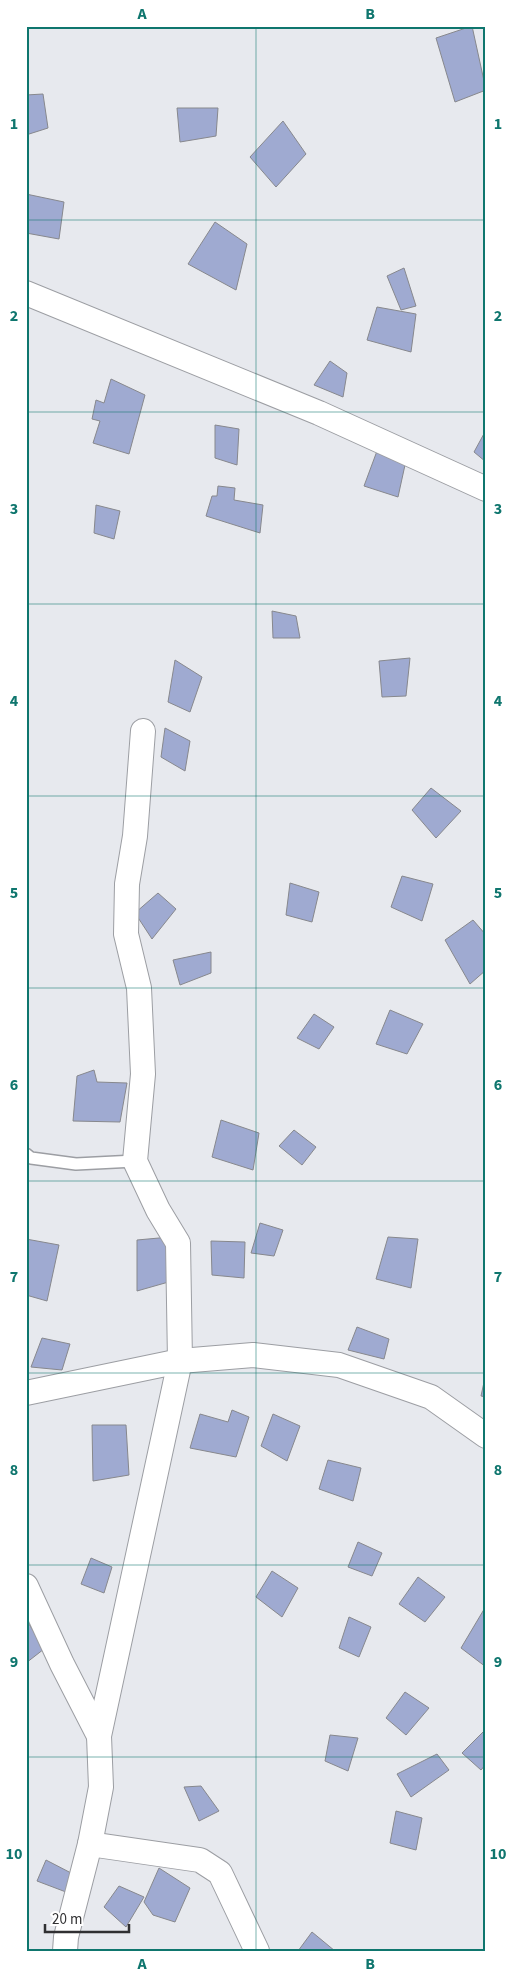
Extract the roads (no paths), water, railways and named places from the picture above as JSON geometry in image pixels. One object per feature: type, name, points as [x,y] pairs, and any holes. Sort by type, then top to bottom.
[{"type":"street","points":[[26,293],[319,413],[486,489]]},
{"type":"street","points":[[65,1951],[66,1937],[90,1844],[101,1787],[99,1736],[180,1360],[178,1243],[158,1210],[135,1160],[143,1074],[139,988],[126,934],[126,925],[127,884],[135,836],[143,731]]},
{"type":"street","points":[[26,1393],[180,1360],[252,1355],[339,1365],[432,1397],[486,1436]]},
{"type":"street","points":[[26,1586],[62,1664],[99,1736]]},
{"type":"street","points":[[90,1844],[200,1860],[220,1873],[257,1951]]},
{"type":"lane","points":[[26,1154],[31,1158],[76,1164],[135,1160]]}]
